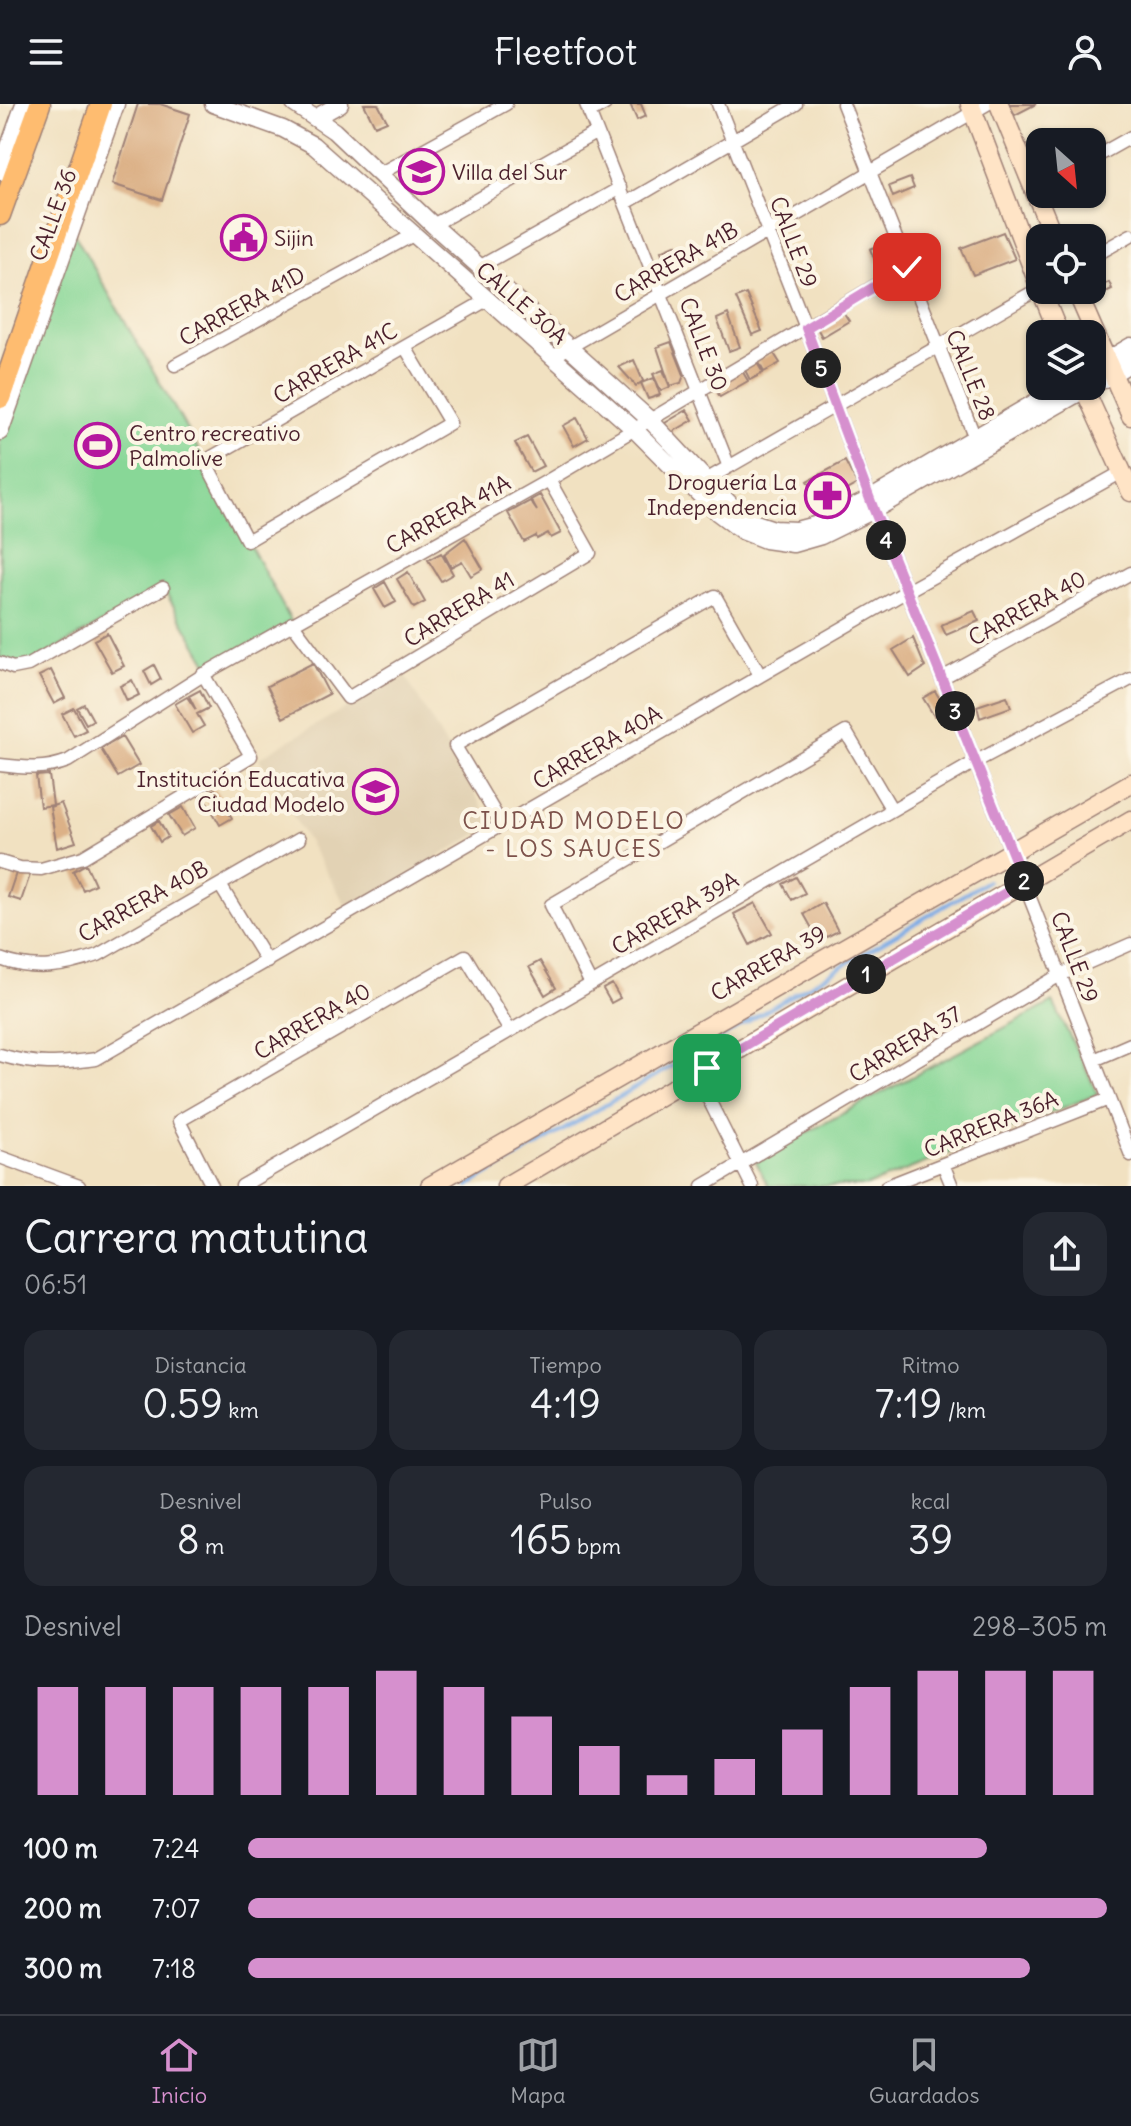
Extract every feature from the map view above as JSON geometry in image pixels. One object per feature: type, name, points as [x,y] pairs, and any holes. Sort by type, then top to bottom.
[{"type":"highway","points":[[0,215],[40,104]]},
{"type":"highway","points":[[0,398],[101,104]]},
{"type":"main road","points":[[999,104],[1026,165]]},
{"type":"main road","points":[[977,107],[1026,249]]},
{"type":"main road","points":[[1106,372],[1131,416]]},
{"type":"main road","points":[[1093,400],[1131,492]]},
{"type":"main road","name":"CARRERA 39","points":[[430,1186],[1131,783]]},
{"type":"main road","points":[[506,1186],[1131,820]]},
{"type":"main road","points":[[1038,836],[1033,846],[1035,856],[1042,864],[1053,866]]},
{"type":"main road","points":[[986,866],[995,868],[1002,875],[1003,889],[997,897]]},
{"type":"street","points":[[1,167],[24,104]]},
{"type":"street","name":"CALLE 36","points":[[0,432],[116,104]]},
{"type":"street","name":"CALLE 30A","points":[[213,104],[283,129],[313,145],[485,301],[699,484]]},
{"type":"street","name":"CALLE 30A","points":[[294,104],[334,131],[433,225],[650,420],[699,484],[742,531],[765,540],[821,536],[872,505]]},
{"type":"street","points":[[315,118],[340,104]]},
{"type":"street","points":[[379,174],[506,104]]},
{"type":"street","points":[[588,108],[605,104]]},
{"type":"street","name":"CALLE 29","points":[[718,104],[872,505],[1130,1151]]},
{"type":"street","points":[[626,203],[796,104]]},
{"type":"street","name":"CALLE 28","points":[[843,104],[975,438]]},
{"type":"street","name":"CARRERA 41B","points":[[551,358],[977,107]]},
{"type":"street","name":"CALLE 30","points":[[588,108],[729,467]]},
{"type":"street","points":[[433,225],[597,132]]},
{"type":"street","points":[[1106,151],[1131,137]]},
{"type":"street","points":[[479,267],[620,188]]},
{"type":"street","name":"CARRERA 41D","points":[[175,365],[413,235]]},
{"type":"street","points":[[1106,249],[1131,235]]},
{"type":"street","name":"CARRERA 41A","points":[[0,766],[52,767],[68,761],[203,674],[549,480],[907,267]]},
{"type":"street","points":[[699,484],[1026,297]]},
{"type":"street","name":"CARRERA 41C","points":[[405,347],[450,423],[247,541],[205,461],[485,301]]},
{"type":"street","points":[[1106,366],[1131,346]]},
{"type":"street","points":[[1106,368],[1131,363]]},
{"type":"street","points":[[872,505],[1039,400]]},
{"type":"street","points":[[872,505],[1064,400]]},
{"type":"street","name":"CARRERA 40A","points":[[0,1055],[30,1064],[64,1064],[96,1059],[760,675],[1122,472]]},
{"type":"street","name":"CARRERA 41","points":[[292,623],[348,698],[590,553],[549,480]]},
{"type":"street","name":"CARRERA 40","points":[[942,678],[1131,573]]},
{"type":"street","points":[[0,663],[13,668],[28,665],[163,588]]},
{"type":"street","points":[[502,825],[455,746],[715,596],[760,675]]},
{"type":"street","points":[[0,862],[20,868],[41,869],[83,857],[251,756],[203,674]]},
{"type":"street","name":"CARRERA 39A","points":[[242,1186],[975,762],[1131,679]]},
{"type":"street","points":[[591,984],[551,905],[846,732],[892,810]]},
{"type":"street","name":"CARRERA 40B","points":[[0,959],[12,964],[47,968],[98,955],[299,839]]},
{"type":"street","points":[[220,885],[267,962]]},
{"type":"street","name":"CARRERA 37","points":[[703,1186],[1060,975],[1131,944]]},
{"type":"street","name":"CARRERA 40","points":[[212,1186],[179,1121],[465,956],[510,1031]]},
{"type":"street","points":[[1094,1060],[1131,1044]]},
{"type":"street","points":[[696,1074],[752,1186]]},
{"type":"street","name":"CARRERA 36A","points":[[887,1186],[1109,1099]]},
{"type":"street","points":[[0,1157],[79,1186]]},
{"type":"street","points":[[943,1164],[952,1186]]},
{"type":"shaded area","name":"Institución Educativa Ciudad Modelo","points":[[404,674],[493,825],[348,909],[259,758]]},
{"type":"green space","name":"Centro recreativo Palmolive","points":[[71,228],[205,461],[292,623],[211,670],[163,588],[28,665],[0,663],[0,432]]},
{"type":"green space","points":[[1053,1002],[1098,1094],[867,1186],[768,1186],[755,1160]]},
{"type":"building","points":[[138,104],[160,104],[190,114],[162,200],[112,184]]},
{"type":"building","points":[[364,104],[378,104],[387,121],[375,126]]},
{"type":"building","points":[[630,104],[641,104],[646,116],[637,120]]},
{"type":"building","points":[[1009,104],[1036,104],[1015,115]]},
{"type":"building","points":[[910,178],[914,188],[893,197],[889,186]]},
{"type":"building","points":[[1003,232],[1015,259],[973,275],[961,248]]},
{"type":"building","points":[[884,243],[890,257],[876,263],[870,249]]},
{"type":"building","points":[[677,244],[684,261],[673,266],[666,264],[661,251]]},
{"type":"building","points":[[746,294],[762,331],[752,335],[736,298]]},
{"type":"building","points":[[842,310],[849,321],[822,337],[816,326]]},
{"type":"building","points":[[728,314],[740,347],[729,351],[717,319]]},
{"type":"building","points":[[671,342],[684,375],[681,383],[670,386],[657,347]]},
{"type":"building","points":[[773,352],[780,363],[764,372],[758,361]]},
{"type":"building","points":[[634,360],[643,381],[636,386],[619,367]]},
{"type":"building","points":[[756,361],[763,373],[750,380],[744,368]]},
{"type":"building","points":[[741,369],[748,381],[720,397],[713,385]]},
{"type":"building","points":[[663,370],[670,387],[661,391],[653,374]]},
{"type":"building","points":[[654,378],[660,395],[648,399],[641,383]]},
{"type":"building","points":[[687,410],[693,420],[671,433],[665,423]]},
{"type":"building","points":[[577,418],[588,438],[574,446],[563,426]]},
{"type":"building","points":[[527,437],[543,466],[531,472],[515,443]]},
{"type":"building","points":[[845,461],[857,484],[821,504],[808,481]]},
{"type":"building","points":[[540,495],[561,533],[551,538],[548,533],[524,542],[508,513],[530,501],[537,511],[531,500]]},
{"type":"building","points":[[465,538],[483,569],[471,576],[462,561],[451,567],[444,554]]},
{"type":"building","points":[[441,553],[453,574],[441,581],[428,560]]},
{"type":"building","points":[[408,572],[425,602],[414,608],[397,579]]},
{"type":"building","points":[[385,582],[396,602],[385,608],[374,589]]},
{"type":"building","points":[[974,611],[979,621],[946,635],[941,625]]},
{"type":"building","points":[[107,633],[124,666],[112,672],[94,640]]},
{"type":"building","points":[[913,638],[925,667],[910,677],[893,650]]},
{"type":"building","points":[[313,663],[329,694],[283,718],[267,686]]},
{"type":"building","points":[[154,665],[161,679],[151,685],[144,671]]},
{"type":"building","points":[[51,670],[65,698],[54,704],[39,676]]},
{"type":"building","points":[[132,680],[139,695],[127,701],[120,686]]},
{"type":"building","points":[[200,690],[209,708],[197,714],[204,726],[192,733],[175,704],[187,697],[196,710],[189,696]]},
{"type":"building","points":[[935,691],[946,709],[934,716],[923,698]]},
{"type":"building","points":[[1007,696],[1011,707],[980,718],[977,706]]},
{"type":"building","points":[[84,704],[93,720],[86,724],[77,708]]},
{"type":"building","points":[[74,708],[86,730],[74,736],[62,714]]},
{"type":"building","points":[[122,737],[139,765],[118,777],[101,749]]},
{"type":"building","points":[[49,775],[53,805],[40,807],[36,776]]},
{"type":"building","points":[[215,789],[232,818],[220,825],[203,795]]},
{"type":"building","points":[[61,803],[76,842],[57,848],[50,807]]},
{"type":"building","points":[[183,807],[195,828],[182,836],[169,815]]},
{"type":"building","points":[[159,821],[168,837],[160,842],[151,826]]},
{"type":"building","points":[[86,864],[95,884],[83,890],[73,871]]},
{"type":"building","points":[[17,870],[30,875],[21,901],[8,897]]},
{"type":"building","points":[[796,877],[805,893],[792,900],[783,884]]},
{"type":"building","points":[[755,903],[772,933],[750,945],[734,914]]},
{"type":"building","points":[[823,903],[838,931],[819,941],[804,914]]},
{"type":"building","points":[[540,961],[556,988],[545,995],[529,967]]},
{"type":"building","points":[[612,984],[620,998],[611,1003],[603,989]]},
{"type":"waterway","points":[[468,1186],[987,881]]},
{"type":"place","name":"Villa del Sur","points":[[421,172]]},
{"type":"place","name":"Sijin","points":[[243,238]]},
{"type":"place","name":"Centro recreativo Palmolive","points":[[98,446]]},
{"type":"place","name":"Droguería La Independencia","points":[[828,495]]},
{"type":"place","name":"Institución Educativa Ciudad Modelo","points":[[376,792]]},
{"type":"district","name":"CIUDAD MODELO - LOS SAUCES","points":[[574,834]]},
{"type":"route","points":[[707,1068],[1024,882],[874,510],[806,328],[907,267]]}]
